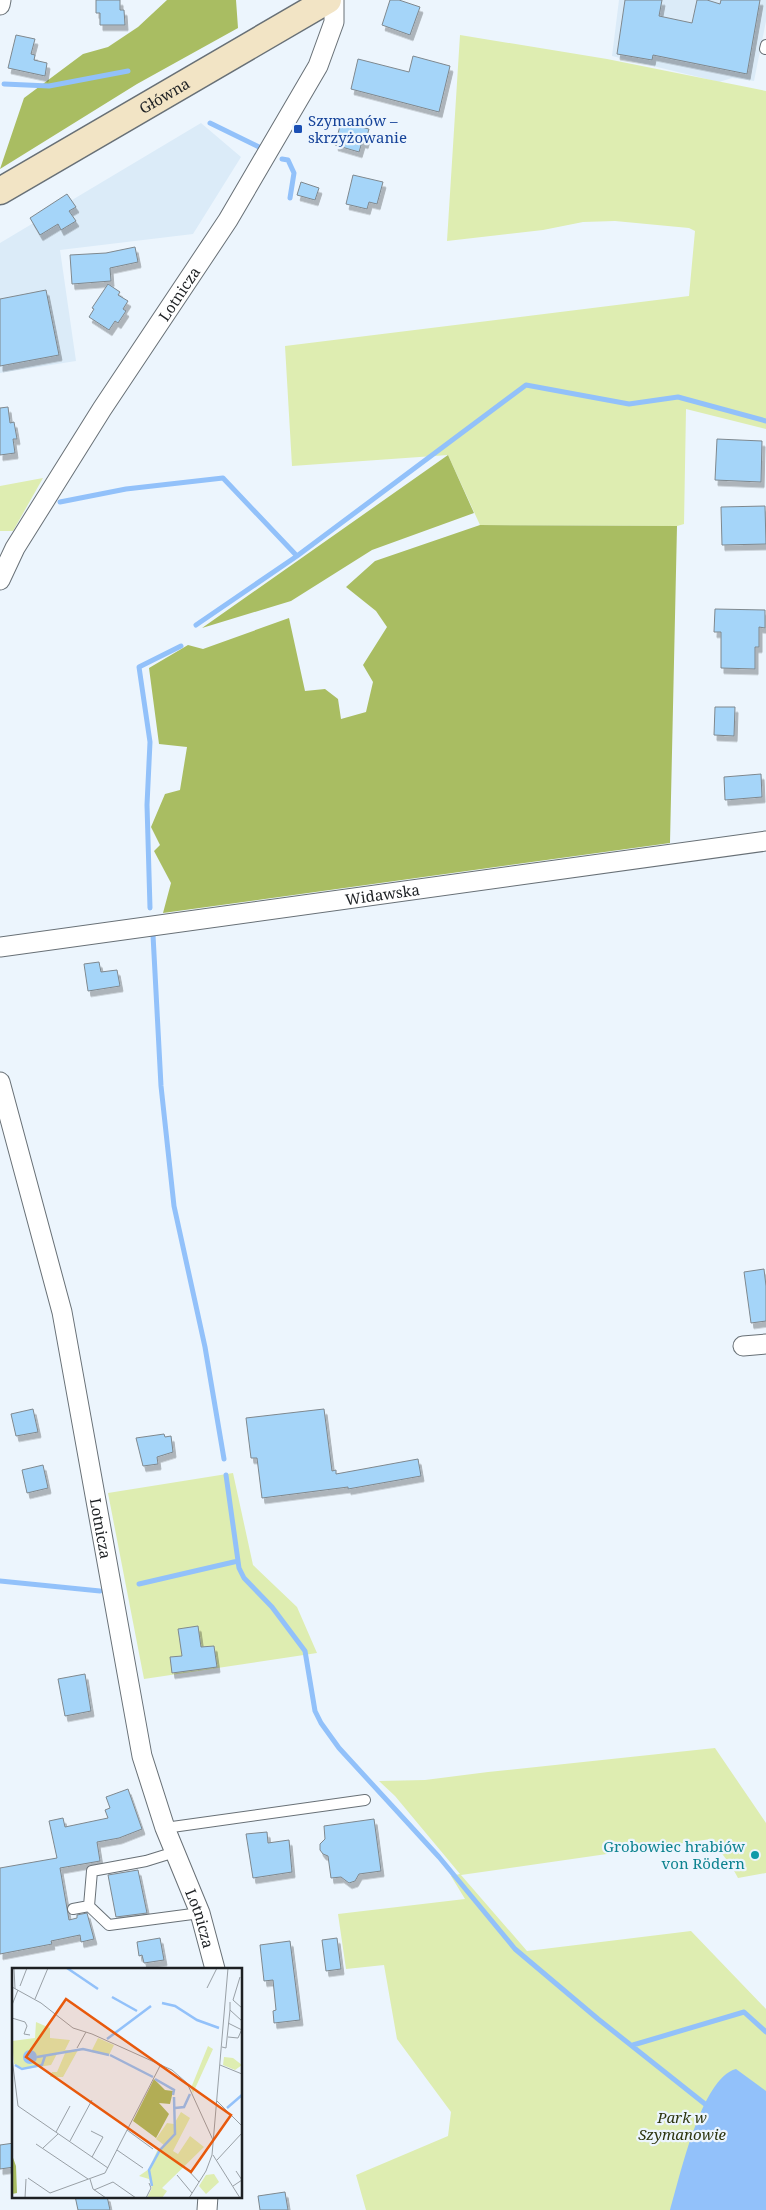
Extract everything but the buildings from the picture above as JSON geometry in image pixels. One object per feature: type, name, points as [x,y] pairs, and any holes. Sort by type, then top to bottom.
[{"type":"main road","name":"Główna","points":[[0,191],[328,0]]},
{"type":"street","points":[[0,5],[1,0]]},
{"type":"street","name":"Lotnicza","points":[[0,580],[15,548],[102,410],[228,220],[318,66],[334,22],[334,0]]},
{"type":"street","name":"Widawska","points":[[0,947],[766,841]]},
{"type":"street","name":"Lotnicza","points":[[0,1082],[62,1312],[142,1756],[165,1828],[200,1913],[216,1968]]},
{"type":"street","points":[[743,1346],[766,1344]]},
{"type":"lane","points":[[165,1828],[366,1800]]},
{"type":"lane","points":[[89,1906],[92,1871],[146,1861],[175,1852]]},
{"type":"lane","points":[[73,1909],[89,1906]]},
{"type":"lane","points":[[89,1906],[109,1925],[200,1913]]},
{"type":"shaded area","points":[[619,0],[766,0],[766,21],[754,81],[732,78],[719,82],[612,56]]},
{"type":"shaded area","points":[[201,123],[241,157],[193,234],[60,250],[76,361],[0,373],[0,243]]},
{"type":"green space","points":[[167,0],[236,0],[238,28],[137,84],[0,169],[24,98],[83,54],[108,47],[138,27]]},
{"type":"green space","points":[[460,35],[607,59],[766,91],[766,429],[686,409],[684,524],[677,526],[480,525],[448,455],[292,466],[285,346],[689,296],[695,231],[689,228],[615,221],[583,222],[543,230],[447,241]]},
{"type":"green space","points":[[448,455],[474,513],[372,550],[291,601],[202,628]]},
{"type":"green space","points":[[43,478],[13,531],[0,531],[0,486]]},
{"type":"green space","points":[[480,525],[677,526],[670,843],[163,913],[171,883],[154,851],[160,845],[151,827],[165,794],[180,790],[187,747],[159,744],[149,668],[188,645],[203,649],[289,618],[305,691],[325,689],[338,699],[341,719],[366,712],[373,682],[363,665],[387,627],[376,611],[346,587],[375,561]]},
{"type":"green space","points":[[233,1473],[253,1565],[297,1607],[317,1653],[144,1679],[108,1493]]},
{"type":"green space","name":"Park w Szymanowie","points":[[715,1748],[766,1823],[766,1873],[738,1878],[711,1839],[461,1875],[527,1951],[691,1931],[766,2009],[766,2210],[366,2210],[356,2175],[448,2136],[451,2112],[397,2039],[384,1965],[346,1969],[338,1914],[465,1899],[451,1876],[460,1874],[395,1796],[379,1781],[425,1780]]},
{"type":"water","points":[[736,2069],[766,2091],[766,2210],[670,2210],[686,2153],[702,2109],[712,2090],[724,2076]]},
{"type":"waterway","points":[[4,84],[49,86],[128,71]]},
{"type":"waterway","points":[[210,123],[259,147]]},
{"type":"waterway","points":[[282,159],[288,160],[294,173],[290,198]]},
{"type":"waterway","points":[[196,625],[297,556],[526,385],[629,404],[678,397],[766,421]]},
{"type":"waterway","points":[[60,502],[126,489],[223,478],[297,556]]},
{"type":"waterway","points":[[150,908],[147,805],[150,742],[139,667],[181,646]]},
{"type":"waterway","points":[[153,935],[161,1086],[174,1206],[205,1347],[224,1459]]},
{"type":"waterway","points":[[226,1475],[239,1568],[244,1578],[272,1607],[305,1651],[315,1711],[339,1748],[439,1857],[515,1949],[598,2019],[705,2104]]},
{"type":"waterway","points":[[139,1584],[238,1561]]},
{"type":"waterway","points":[[0,1581],[100,1591]]},
{"type":"waterway","points":[[633,2045],[744,2012],[766,2032]]},
{"type":"place","name":"Szymanów – skrzyżowanie","points":[[298,129]]},
{"type":"place","name":"Grobowiec hrabiów von Rödern","points":[[755,1855]]}]
